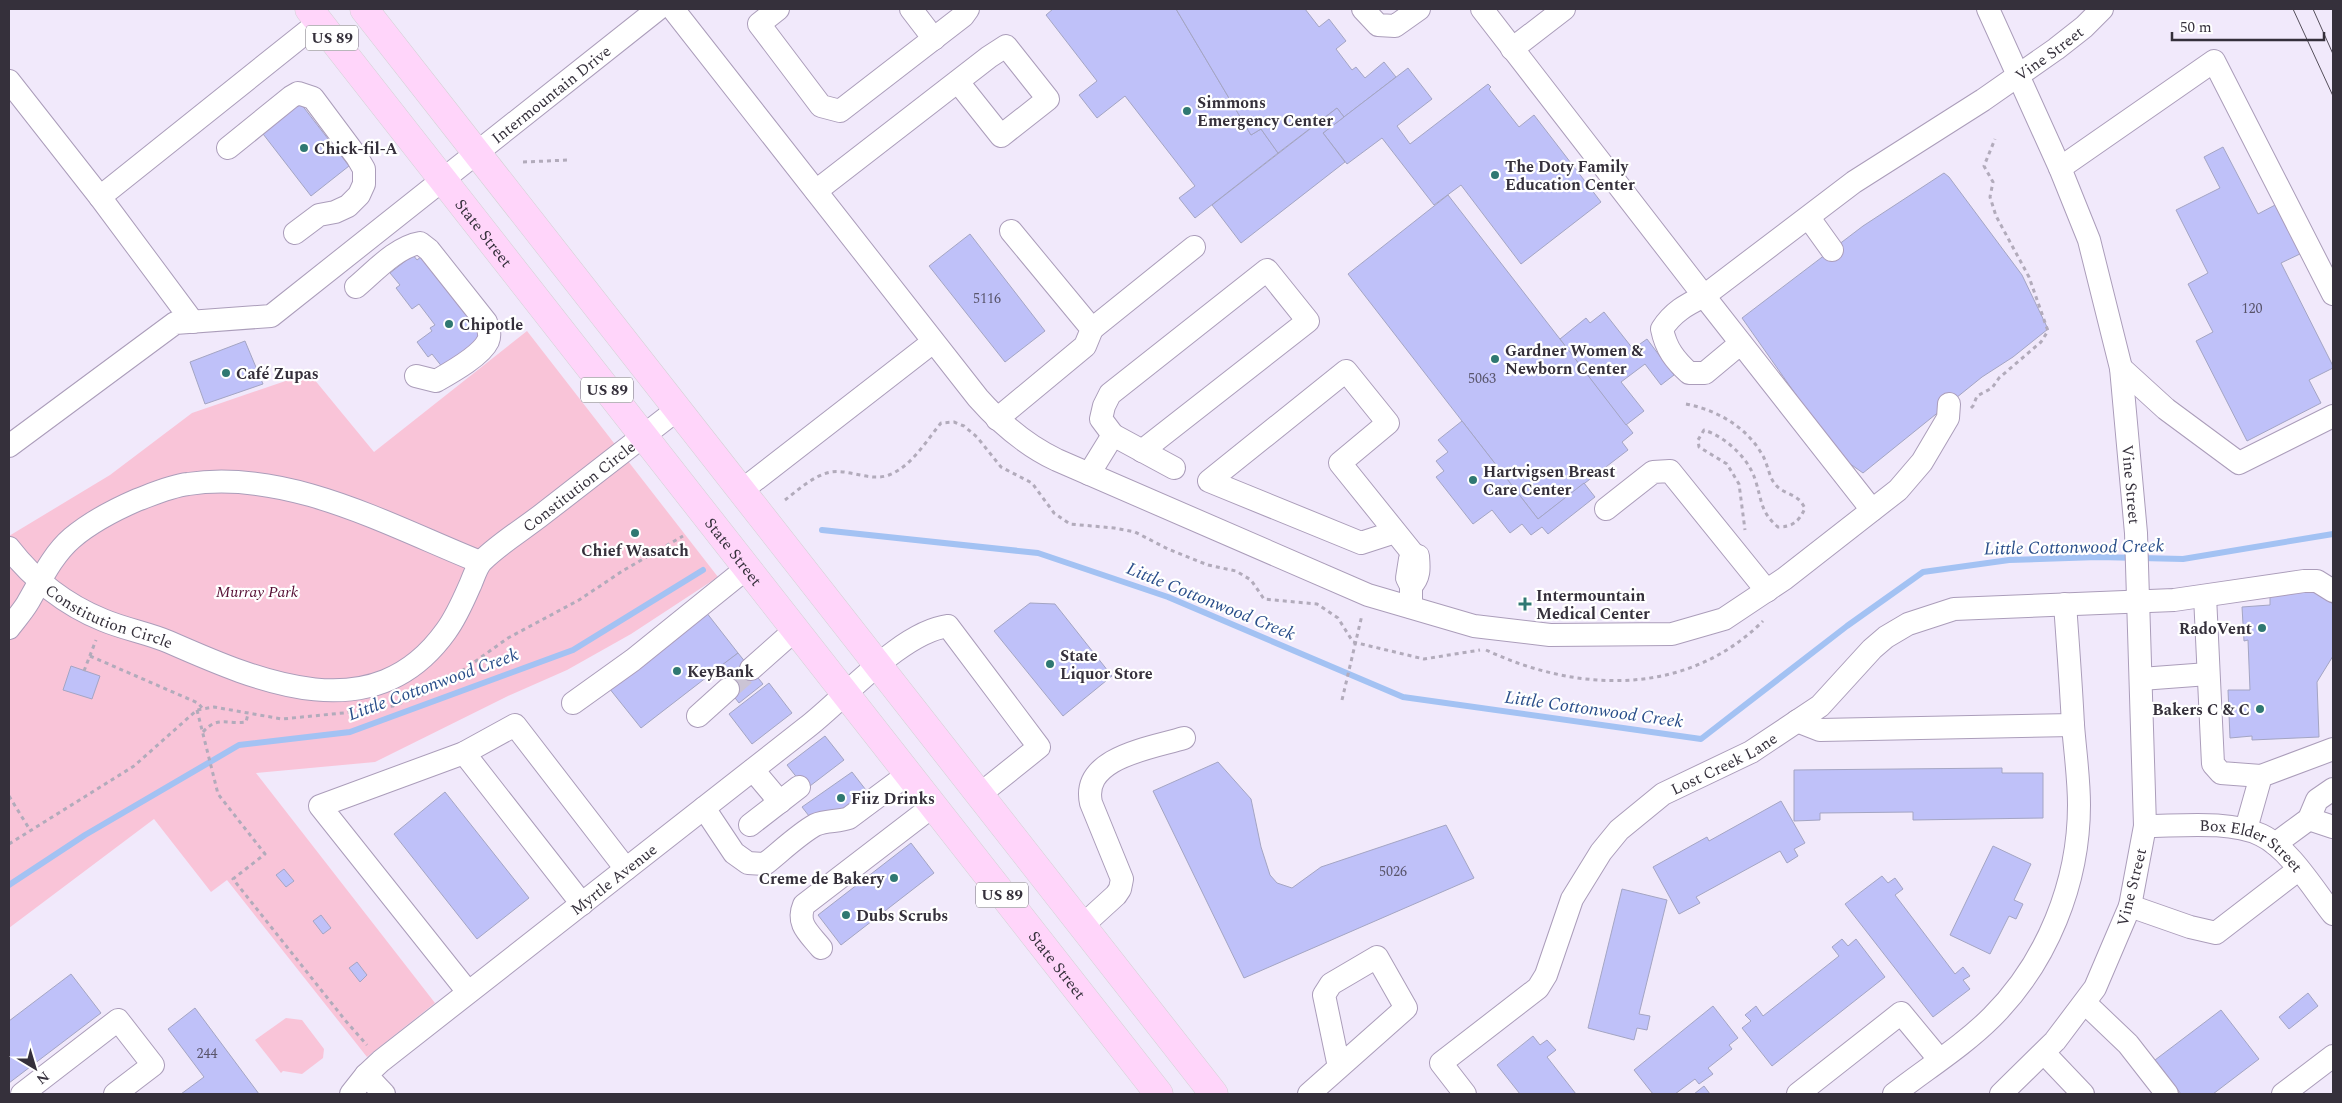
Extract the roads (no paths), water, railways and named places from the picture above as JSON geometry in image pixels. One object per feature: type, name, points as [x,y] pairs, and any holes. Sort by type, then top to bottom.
[{"type":"main road","name":"US 89","points":[[364,9],[1214,1094]]},
{"type":"main road","name":"State Street","points":[[314,15],[1159,1094]]},
{"type":"street","name":"Intermountain Drive","points":[[9,446],[175,323],[271,316],[658,9]]},
{"type":"street","points":[[674,9],[933,342],[997,419],[1019,438],[1046,455],[1368,595],[1411,596],[1474,626],[1550,635],[1672,634],[1724,619],[1766,591],[1898,490],[1922,462],[1948,418],[1958,407]]},
{"type":"street","points":[[778,9],[759,24],[818,102],[830,109],[840,111],[963,16],[968,9]]},
{"type":"street","points":[[911,9],[934,39]]},
{"type":"street","points":[[1370,17],[1395,26],[1419,9]]},
{"type":"street","points":[[1482,9],[1872,510]]},
{"type":"street","points":[[1512,49],[1564,9]]},
{"type":"street","points":[[1741,343],[1705,373],[1690,373],[1675,360],[1665,343],[1662,330],[1670,317],[1676,312],[1704,296],[1854,182],[2019,75],[1988,9]]},
{"type":"street","name":"Vine Street","points":[[2001,1094],[2044,1052],[2095,988],[2113,950],[2130,906],[2145,826],[2136,533],[2121,368],[2089,240],[2019,75],[2084,27],[2102,9]]},
{"type":"street","points":[[100,196],[314,15]]},
{"type":"street","points":[[2060,168],[2214,61],[2333,294]]},
{"type":"street","points":[[9,81],[100,196],[192,322]]},
{"type":"street","points":[[816,191],[958,82]]},
{"type":"street","points":[[228,148],[291,97],[298,93],[313,98],[364,169],[364,184],[359,195],[348,206],[335,212],[319,215],[295,233]]},
{"type":"street","points":[[1809,218],[1832,250]]},
{"type":"street","points":[[1011,231],[1092,329]]},
{"type":"street","points":[[356,287],[398,253],[412,244],[420,243],[429,250],[486,322],[490,333],[488,341],[483,348],[454,371],[436,381],[416,376]]},
{"type":"street","points":[[997,419],[1085,346],[1092,329],[1194,247]]},
{"type":"street","points":[[1142,451],[1308,321],[1267,270],[1110,394],[1104,406],[1101,419],[1113,435],[1142,451],[1174,468]]},
{"type":"street","points":[[741,491],[933,342]]},
{"type":"street","points":[[2121,368],[2166,409],[2239,463],[2333,416]]},
{"type":"street","points":[[1395,532],[1361,543],[1209,481],[1346,371],[1388,423],[1340,463],[1414,555],[1418,556],[1420,570],[1411,596]]},
{"type":"street","name":"Constitution Circle","points":[[480,562],[343,505],[295,492],[249,483],[214,482],[186,484],[150,495],[116,509],[71,539],[40,581],[59,596],[96,632],[161,639],[232,670],[292,687],[328,691],[356,689],[380,684],[404,671],[426,654],[446,631],[460,606],[480,562],[678,409]]},
{"type":"street","points":[[1089,474],[1113,435]]},
{"type":"street","points":[[1606,508],[1653,472],[1670,471],[1766,591]]},
{"type":"street","points":[[9,548],[40,581],[26,606],[9,628]]},
{"type":"street","points":[[573,703],[633,660],[747,568]]},
{"type":"street","name":"Lost Creek Lane","points":[[1465,1094],[1441,1063],[1538,988],[1546,975],[1572,899],[1601,852],[1619,830],[1663,794],[1751,752],[1797,722],[1829,698],[1872,649],[1886,637],[1908,624],[1954,609],[2065,604],[2138,591],[2174,600],[2317,581],[2333,592]]},
{"type":"street","points":[[2204,596],[2213,764],[2221,773],[2261,776],[2333,749]]},
{"type":"street","points":[[1894,1094],[1969,1037],[2010,997],[2033,966],[2051,931],[2064,899],[2073,865],[2079,804],[2065,604]]},
{"type":"street","name":"Myrtle Avenue","points":[[351,1094],[374,1068],[468,992],[753,770],[846,695],[906,643],[936,628],[948,626],[1039,747],[979,795]]},
{"type":"street","points":[[751,669],[795,630]]},
{"type":"street","points":[[2141,680],[2208,674]]},
{"type":"street","points":[[698,716],[728,689]]},
{"type":"street","points":[[1797,722],[1820,730],[2073,725]]},
{"type":"street","points":[[468,992],[320,806],[464,753],[515,725],[626,869]]},
{"type":"street","points":[[1082,926],[1116,895],[1122,879],[1091,803],[1089,792],[1092,781],[1102,769],[1115,760],[1184,738]]},
{"type":"street","points":[[464,753],[582,904]]},
{"type":"street","points":[[753,770],[780,802]]},
{"type":"street","points":[[704,808],[734,853],[748,863],[765,864],[815,826],[826,822],[839,822],[849,818],[908,774]]},
{"type":"street","points":[[2246,829],[2261,776]]},
{"type":"street","points":[[750,825],[799,787]]},
{"type":"street","points":[[2275,844],[2309,819],[2317,800],[2333,789]]},
{"type":"street","points":[[821,948],[803,924],[800,915],[804,905],[933,806]]},
{"type":"street","points":[[2309,819],[2333,827]]},
{"type":"street","name":"Box Elder Street","points":[[2145,826],[2228,827],[2246,829],[2262,835],[2275,844],[2333,914]]},
{"type":"street","points":[[2130,906],[2190,927],[2216,933],[2298,870]]},
{"type":"street","points":[[1309,1094],[1406,1008],[1377,957],[1331,984],[1324,995],[1339,1067]]},
{"type":"street","points":[[2084,1003],[2128,1044],[2167,1094]]},
{"type":"street","points":[[1798,1094],[1901,1013],[1939,1059]]},
{"type":"street","points":[[22,1094],[118,1020],[153,1065],[115,1094]]},
{"type":"street","points":[[2044,1052],[2082,1094]]},
{"type":"street","points":[[2284,1094],[2333,1056]]},
{"type":"street","points":[[374,1068],[384,1094]]},
{"type":"waterway","name":"Little Cottonwood Creek","points":[[822,530],[1038,553],[1168,597],[1403,697],[1701,739],[1847,626],[1923,572],[2009,560],[2098,557],[2183,559],[2333,534]]},
{"type":"waterway","name":"Little Cottonwood Creek","points":[[9,885],[85,835],[239,745],[350,732],[573,650],[703,570]]},
{"type":"tunnel","points":[[728,689],[751,669]]},
{"type":"tram line","points":[[2293,9],[2333,96]]},
{"type":"tram line","points":[[2313,9],[2333,54]]},
{"type":"place","name":"Simmons Emergency Center","points":[[1187,111]]},
{"type":"place","name":"Chick-fil-A","points":[[304,148]]},
{"type":"place","name":"The Doty Family Education Center","points":[[1495,175]]},
{"type":"place","name":"Chipotle","points":[[449,324]]},
{"type":"place","name":"Gardner Women & Newborn Center","points":[[1495,359]]},
{"type":"place","name":"Café Zupas","points":[[226,373]]},
{"type":"place","name":"Hartvigsen Breast Care Center","points":[[1473,480]]},
{"type":"place","name":"Chief Wasatch","points":[[635,533]]},
{"type":"place","name":"Intermountain Medical Center","points":[[1525,604]]},
{"type":"place","name":"RadoVent","points":[[2262,628]]},
{"type":"place","name":"State Liquor Store","points":[[1050,664]]},
{"type":"place","name":"KeyBank","points":[[677,671]]},
{"type":"place","name":"Bakers C & C","points":[[2260,709]]},
{"type":"place","name":"Fiiz Drinks","points":[[841,798]]},
{"type":"place","name":"Creme de Bakery","points":[[894,878]]},
{"type":"place","name":"Dubs Scrubs","points":[[846,915]]},
{"type":"park label","name":"Murray Park","points":[[257,591]]}]
